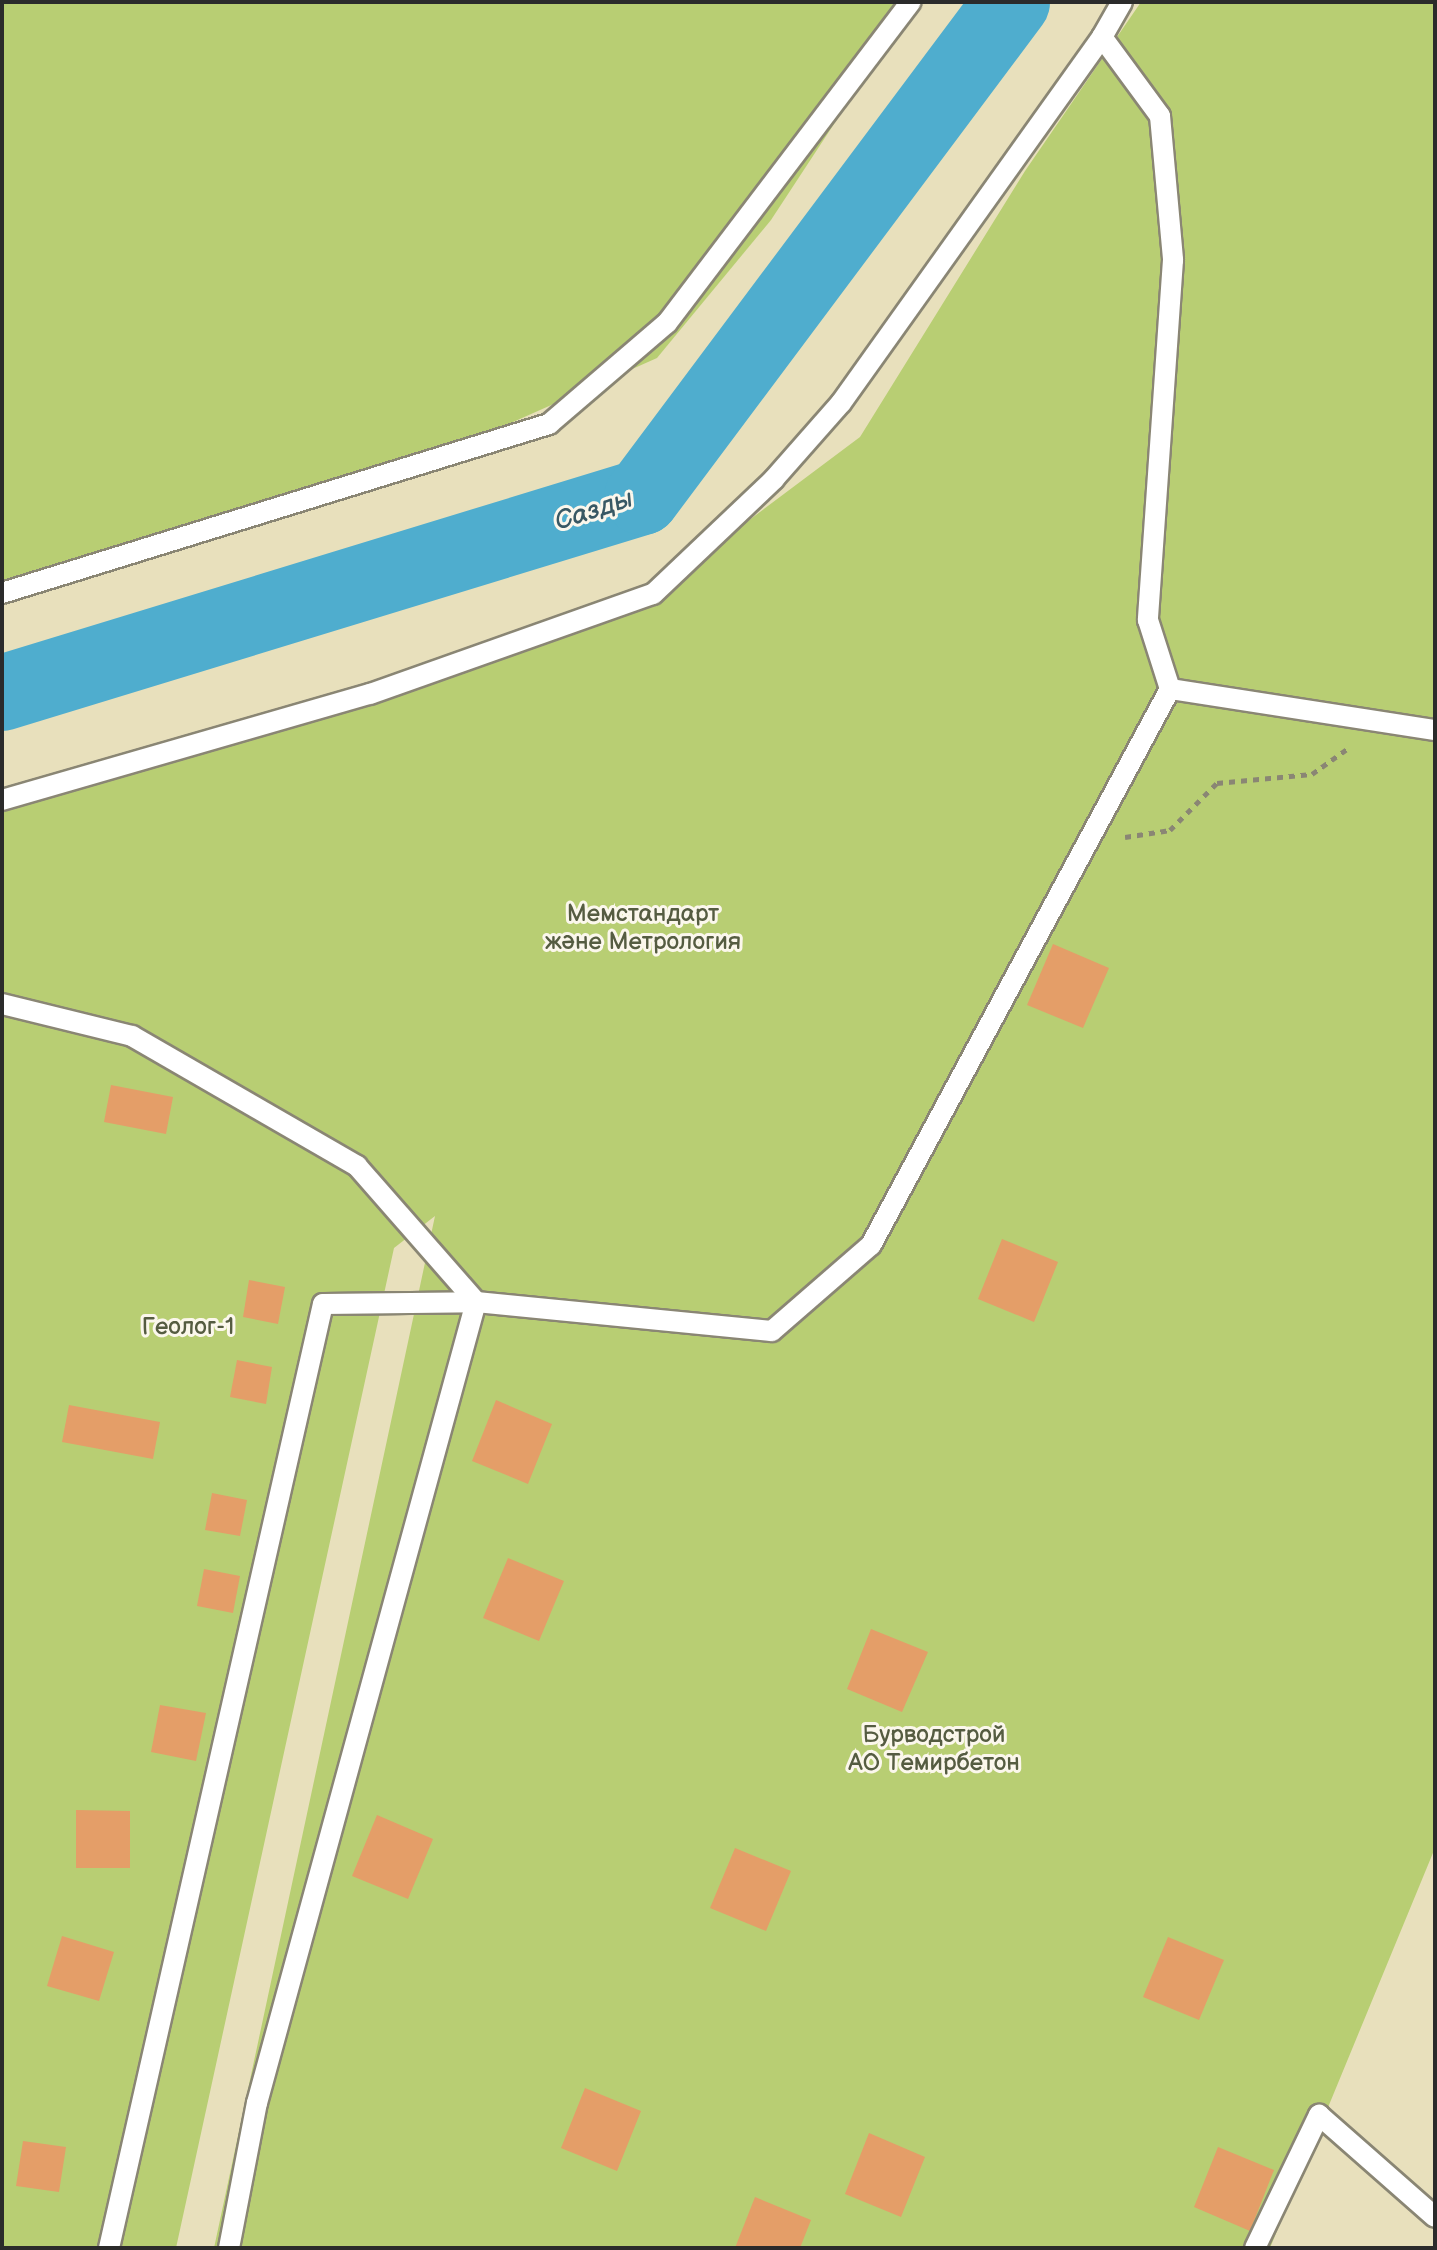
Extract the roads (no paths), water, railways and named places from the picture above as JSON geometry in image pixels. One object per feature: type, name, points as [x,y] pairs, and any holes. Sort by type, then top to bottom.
[{"type":"lane","points":[[2,593],[549,424],[667,323],[911,2]]},
{"type":"lane","points":[[2,800],[370,694],[653,594],[774,479],[841,403],[1102,37],[1122,2]]},
{"type":"lane","points":[[109,2248],[323,1304],[476,1302],[772,1331],[871,1245],[1170,689],[1148,620],[1173,260],[1160,116],[1102,37]]},
{"type":"lane","points":[[1170,689],[1435,730]]},
{"type":"lane","points":[[2,1004],[132,1036],[357,1166],[476,1302]]},
{"type":"lane","points":[[229,2248],[257,2103],[476,1302]]},
{"type":"lane","points":[[1255,2248],[1319,2115],[1435,2217]]},
{"type":"waterway","name":"Сазды","points":[[2,693],[642,497],[1012,2]]},
{"type":"park label","name":"Мемстандарт және Метрология","points":[[643,928]]},
{"type":"park label","name":"Геолог-1","points":[[188,1327]]},
{"type":"park label","name":"Бурводстрой АО Темирбетон","points":[[934,1749]]}]
